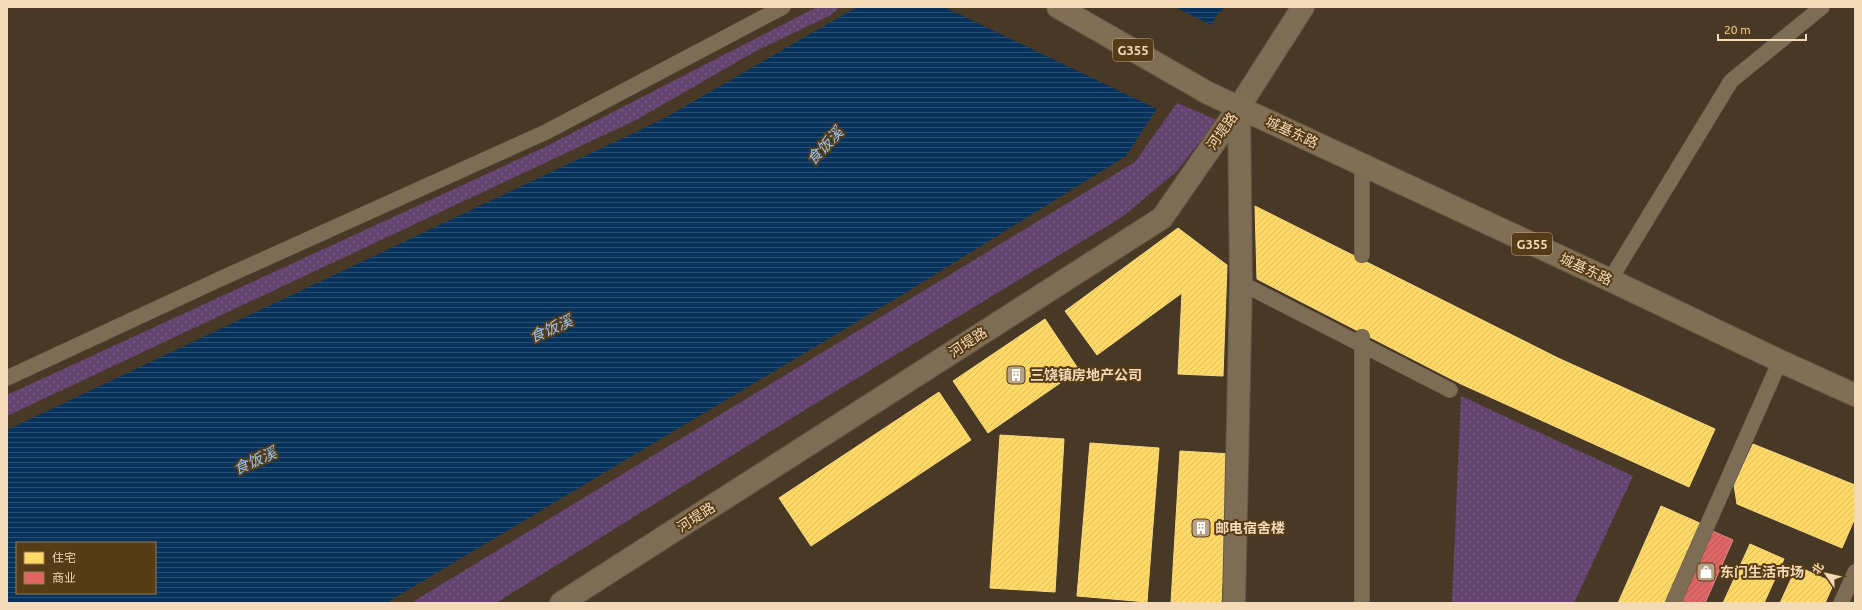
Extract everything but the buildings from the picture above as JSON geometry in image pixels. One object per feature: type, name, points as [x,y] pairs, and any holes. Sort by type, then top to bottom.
[{"type":"highway","name":"城基东路","points":[[1058,7],[1208,93],[1610,280],[1780,362],[1855,395]]},
{"type":"street","name":"河堤路","points":[[561,603],[1162,218],[1304,7]]},
{"type":"street","points":[[1234,603],[1241,283],[1238,107]]},
{"type":"lane","points":[[7,378],[227,276],[546,132],[783,7]]},
{"type":"lane","points":[[1610,280],[1731,81],[1822,7]]},
{"type":"lane","points":[[1362,164],[1362,255]]},
{"type":"lane","points":[[1241,283],[1362,341],[1450,390]]},
{"type":"lane","points":[[1362,341],[1362,603]]},
{"type":"lane","points":[[1673,603],[1780,362]]},
{"type":"lane","points":[[1841,603],[1855,572]]},
{"type":"shaded area","points":[[817,7],[840,7],[829,16],[756,51],[636,120],[7,416],[7,395],[545,147]]},
{"type":"shaded area","points":[[1177,103],[1217,120],[1176,172],[1122,217],[800,413],[496,603],[411,603],[1135,162]]},
{"type":"shaded area","points":[[1461,396],[1633,476],[1574,603],[1452,603]]},
{"type":"water","name":"食饭溪","points":[[857,7],[1225,7],[1218,14],[1126,156],[905,293],[386,603],[7,603],[7,430],[663,119]]},
{"type":"pier","points":[[944,7],[1175,7],[1211,25],[1157,109]]},
{"type":"place","name":"三饶镇房地产公司","points":[[1016,375]]},
{"type":"place","name":"邮电宿舍楼","points":[[1201,528]]},
{"type":"place","name":"东门生活市场","points":[[1706,572]]}]
